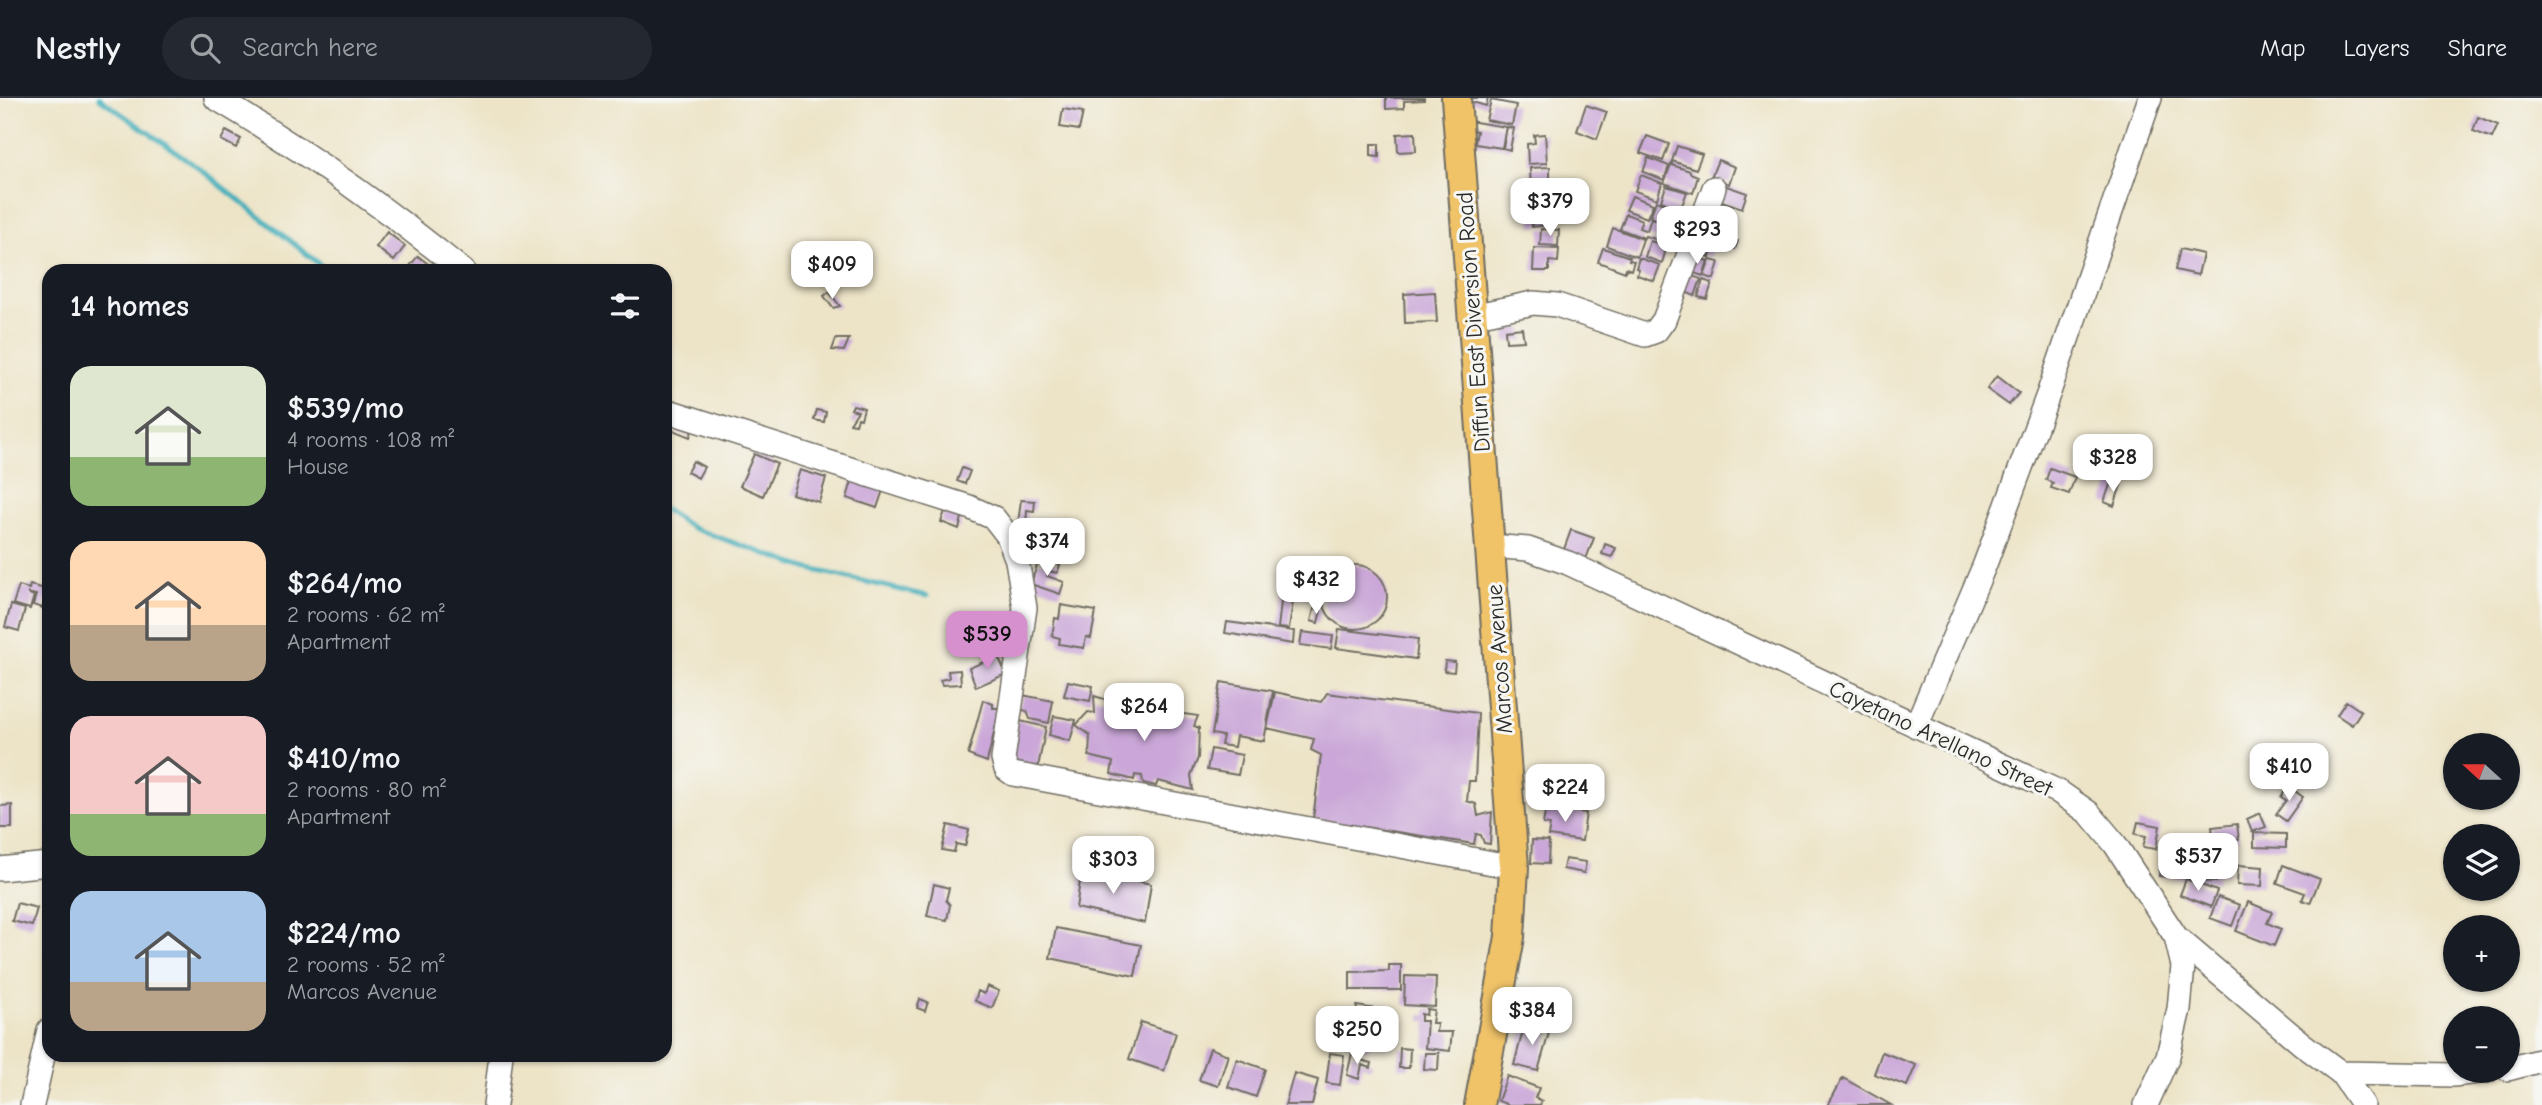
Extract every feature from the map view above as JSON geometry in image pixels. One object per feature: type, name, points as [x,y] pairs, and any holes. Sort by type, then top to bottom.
[{"type":"main road","name":"Diffun East Diversion Road","points":[[1456,98],[1490,546]]},
{"type":"main road","name":"Marcos Avenue","points":[[1479,1105],[1510,937],[1514,867],[1490,546]]},
{"type":"street","points":[[216,98],[266,128],[409,226],[455,264]]},
{"type":"street","points":[[1916,726],[2004,515],[2054,379],[2150,98]]},
{"type":"street","points":[[1472,316],[1533,303],[1557,305],[1630,332],[1645,335],[1656,331],[1664,320],[1714,188]]},
{"type":"street","points":[[672,412],[969,507],[993,518],[1009,536],[1017,560],[1025,608],[1003,759],[1006,769],[1013,774],[1514,867]]},
{"type":"street","name":"Cayetano Arellano Street","points":[[1490,546],[1528,549],[1568,563],[2059,792],[2089,813],[2115,844],[2176,937],[2183,966],[2179,1009],[2168,1056],[2146,1105]]},
{"type":"street","points":[[0,869],[42,865]]},
{"type":"street","points":[[2176,937],[2302,1044],[2341,1073],[2363,1105]]},
{"type":"street","points":[[2520,1066],[2542,1060]]},
{"type":"street","points":[[32,1105],[42,1061]]},
{"type":"street","points":[[495,1105],[500,1062]]},
{"type":"street","points":[[2341,1073],[2443,1075]]},
{"type":"building","points":[[1386,98],[1424,100],[1404,101],[1404,108],[1386,109]]},
{"type":"building","points":[[1459,98],[1488,98],[1486,106]]},
{"type":"building","points":[[1491,100],[1516,105],[1512,125],[1486,120]]},
{"type":"building","points":[[1586,105],[1607,112],[1597,139],[1577,131]]},
{"type":"building","points":[[1063,109],[1083,112],[1079,130],[1060,127]]},
{"type":"building","points":[[2478,117],[2498,125],[2492,138],[2473,131]]},
{"type":"building","points":[[1469,121],[1506,127],[1502,148],[1475,144],[1477,131],[1468,130]]},
{"type":"building","points":[[1507,127],[1514,128],[1510,150],[1503,148]]},
{"type":"building","points":[[226,131],[241,139],[236,148],[221,140]]},
{"type":"building","points":[[1415,133],[1416,151],[1398,152],[1397,134]]},
{"type":"building","points":[[1545,134],[1547,163],[1528,164],[1527,144],[1535,143],[1534,135]]},
{"type":"building","points":[[1647,136],[1669,144],[1663,161],[1640,153]]},
{"type":"building","points":[[1371,144],[1379,144],[1379,157],[1371,156]]},
{"type":"building","points":[[1677,146],[1702,154],[1696,169],[1672,161]]},
{"type":"building","points":[[1648,158],[1669,166],[1664,180],[1643,172]]},
{"type":"building","points":[[1718,160],[1735,167],[1729,184],[1711,177]]},
{"type":"building","points":[[1672,162],[1672,165],[1698,176],[1693,193],[1664,183]]},
{"type":"building","points":[[1550,167],[1550,191],[1531,192],[1530,168]]},
{"type":"building","points":[[1641,175],[1662,183],[1657,199],[1635,191]]},
{"type":"building","points":[[1718,183],[1747,193],[1742,208],[1713,198]]},
{"type":"building","points":[[1666,186],[1687,192],[1681,208],[1661,201]]},
{"type":"building","points":[[1553,194],[1556,224],[1532,227],[1529,196]]},
{"type":"building","points":[[1632,196],[1653,204],[1647,218],[1626,210]]},
{"type":"building","points":[[1656,201],[1678,209],[1675,217],[1680,219],[1678,227],[1650,217]]},
{"type":"building","points":[[1712,201],[1731,208],[1726,223],[1706,215]]},
{"type":"building","points":[[1626,214],[1642,220],[1639,228],[1647,231],[1651,218],[1663,222],[1662,227],[1672,231],[1669,243],[1620,229]]},
{"type":"building","points":[[1703,222],[1723,229],[1721,235],[1738,241],[1735,249],[1699,236]]},
{"type":"building","points":[[1613,228],[1643,239],[1637,257],[1607,246]]},
{"type":"building","points":[[1541,229],[1559,230],[1558,246],[1540,245]]},
{"type":"building","points":[[387,232],[405,246],[394,261],[376,247]]},
{"type":"building","points":[[1698,238],[1714,243],[1710,257],[1693,252]]},
{"type":"building","points":[[1650,241],[1667,246],[1662,263],[1645,257]]},
{"type":"building","points":[[1534,248],[1559,249],[1558,262],[1549,261],[1549,271],[1533,271]]},
{"type":"building","points":[[1603,248],[1630,257],[1629,260],[1634,261],[1631,270],[1626,268],[1625,272],[1598,262]]},
{"type":"building","points":[[2180,249],[2203,254],[2198,275],[2175,270]]},
{"type":"building","points":[[1691,255],[1708,261],[1703,276],[1685,270]]},
{"type":"building","points":[[418,256],[428,264],[412,264]]},
{"type":"building","points":[[1639,258],[1660,265],[1654,281],[1637,275]]},
{"type":"building","points":[[1710,260],[1719,262],[1714,279],[1704,276]]},
{"type":"building","points":[[1684,273],[1701,279],[1695,296],[1678,289]]},
{"type":"building","points":[[1703,280],[1712,283],[1707,299],[1698,297]]},
{"type":"building","points":[[829,292],[840,306],[833,308],[824,296]]},
{"type":"building","points":[[1435,292],[1437,322],[1405,323],[1404,294]]},
{"type":"building","points":[[1522,328],[1524,341],[1506,342],[1505,330]]},
{"type":"building","points":[[836,339],[849,339],[844,351],[832,350]]},
{"type":"building","points":[[1997,376],[2019,393],[2009,405],[1987,389]]},
{"type":"building","points":[[853,405],[864,408],[861,419],[858,418],[856,424],[850,423],[858,411],[851,409]]},
{"type":"building","points":[[817,410],[826,412],[824,422],[814,420]]},
{"type":"building","points":[[674,416],[694,424],[690,437],[672,430]]},
{"type":"building","points":[[754,454],[777,464],[763,496],[740,486]]},
{"type":"building","points":[[693,461],[704,467],[698,478],[687,472]]},
{"type":"building","points":[[962,468],[970,471],[965,484],[957,481]]},
{"type":"building","points":[[2050,468],[2075,477],[2069,494],[2051,488],[2053,483],[2046,480]]},
{"type":"building","points":[[800,470],[826,478],[819,502],[792,494]]},
{"type":"building","points":[[854,474],[885,484],[877,508],[847,498]]},
{"type":"building","points":[[2111,482],[2121,485],[2114,506],[2104,502]]},
{"type":"building","points":[[1021,500],[1035,501],[1034,511],[1027,510],[1026,525],[1018,524]]},
{"type":"building","points":[[946,509],[963,514],[959,529],[941,522]]},
{"type":"building","points":[[1571,530],[1594,538],[1586,559],[1563,552]]},
{"type":"building","points":[[1605,544],[1616,548],[1612,557],[1602,554]]},
{"type":"building","points":[[1286,559],[1292,560],[1289,588],[1295,587],[1289,629],[1278,628]]},
{"type":"building","points":[[1300,560],[1304,560],[1302,575],[1307,576],[1307,560],[1313,560],[1310,576],[1323,578],[1319,600],[1315,599],[1317,581],[1302,579],[1297,585]]},
{"type":"building","points":[[1049,561],[1060,565],[1057,573],[1049,571],[1047,576],[1064,582],[1060,594],[1031,584],[1038,562],[1047,565]]},
{"type":"building","points":[[1355,565],[1367,567],[1378,574],[1385,585],[1385,609],[1378,620],[1367,627],[1355,629],[1343,627],[1332,620],[1325,609],[1323,597],[1325,585],[1332,574],[1343,567]]},
{"type":"building","points":[[30,585],[42,588],[42,608],[33,605],[36,595],[27,593],[34,596],[30,609],[13,604],[19,586],[29,589]]},
{"type":"building","points":[[1307,588],[1313,589],[1312,598],[1300,597],[1301,591],[1306,591]]},
{"type":"building","points":[[11,605],[25,609],[19,631],[5,627]]},
{"type":"building","points":[[1061,605],[1096,611],[1091,638],[1086,637],[1084,648],[1059,644],[1060,638],[1052,636],[1055,618],[1059,619]]},
{"type":"building","points":[[1314,609],[1321,610],[1318,623],[1311,621]]},
{"type":"building","points":[[1227,622],[1294,631],[1293,644],[1225,633]]},
{"type":"building","points":[[1339,629],[1418,639],[1416,659],[1336,648]]},
{"type":"building","points":[[1302,632],[1333,636],[1331,649],[1300,645]]},
{"type":"building","points":[[998,656],[1006,674],[976,687],[969,668]]},
{"type":"building","points":[[1445,661],[1455,662],[1454,672],[1444,671]]},
{"type":"building","points":[[960,670],[961,684],[942,685],[940,680],[949,678],[948,671]]},
{"type":"building","points":[[1068,681],[1093,686],[1090,701],[1064,696]]},
{"type":"building","points":[[1221,682],[1273,691],[1264,741],[1236,736],[1234,747],[1221,745],[1223,736],[1212,734]]},
{"type":"building","points":[[1275,692],[1321,702],[1327,693],[1478,713],[1475,781],[1469,781],[1467,801],[1476,804],[1478,816],[1492,812],[1490,844],[1484,843],[1481,835],[1476,834],[1474,844],[1313,819],[1321,755],[1311,750],[1314,739],[1267,728]]},
{"type":"building","points":[[1022,695],[1053,701],[1049,723],[1030,719],[1027,711],[1019,709]]},
{"type":"building","points":[[1094,696],[1108,700],[1111,714],[1119,715],[1126,704],[1168,710],[1168,716],[1175,717],[1177,713],[1198,716],[1194,726],[1199,728],[1198,758],[1191,775],[1193,790],[1158,781],[1156,786],[1143,783],[1142,776],[1135,775],[1134,780],[1111,774],[1113,762],[1089,756],[1090,735],[1076,725],[1088,712],[1095,713]]},
{"type":"building","points":[[983,700],[993,704],[993,708],[1000,708],[987,762],[968,755]]},
{"type":"building","points":[[2346,701],[2361,711],[2352,725],[2337,715]]},
{"type":"building","points":[[1054,716],[1076,720],[1070,741],[1049,735]]},
{"type":"building","points":[[1016,720],[1046,727],[1038,767],[1008,761]]},
{"type":"building","points":[[1211,749],[1242,755],[1238,775],[1207,770]]},
{"type":"building","points":[[2288,786],[2303,797],[2286,821],[2276,814],[2286,800],[2281,797]]},
{"type":"building","points":[[12,805],[12,828],[0,828],[0,806]]},
{"type":"building","points":[[1546,807],[1586,813],[1582,841],[1548,836],[1550,825],[1543,824]]},
{"type":"building","points":[[2260,813],[2266,827],[2252,832],[2247,819]]},
{"type":"building","points":[[2138,822],[2160,826],[2156,849],[2143,847],[2146,836],[2135,834]]},
{"type":"building","points":[[2237,824],[2239,840],[2214,843],[2212,827]]},
{"type":"building","points":[[948,825],[969,830],[965,846],[956,844],[954,852],[942,850]]},
{"type":"building","points":[[2254,833],[2286,834],[2286,848],[2254,847]]},
{"type":"building","points":[[1532,840],[1549,841],[1548,864],[1531,863]]},
{"type":"building","points":[[2160,856],[2197,859],[2195,879],[2159,876]]},
{"type":"building","points":[[2199,856],[2226,857],[2226,874],[2217,874],[2216,882],[2197,881]]},
{"type":"building","points":[[1565,859],[1586,862],[1584,873],[1563,869]]},
{"type":"building","points":[[2238,865],[2263,867],[2262,886],[2237,885]]},
{"type":"building","points":[[2283,865],[2320,879],[2310,903],[2302,900],[2305,893],[2277,883]]},
{"type":"building","points":[[1082,868],[1151,884],[1145,923],[1076,908]]},
{"type":"building","points":[[2186,879],[2217,891],[2211,907],[2180,895]]},
{"type":"building","points":[[934,884],[949,888],[946,900],[950,905],[947,920],[927,916]]},
{"type":"building","points":[[2218,897],[2240,905],[2232,926],[2210,918]]},
{"type":"building","points":[[2248,902],[2272,912],[2267,923],[2281,929],[2274,946],[2236,931]]},
{"type":"building","points":[[17,903],[37,908],[32,926],[12,921]]},
{"type":"building","points":[[1056,928],[1141,945],[1135,976],[1050,958]]},
{"type":"building","points":[[1389,965],[1401,965],[1401,990],[1350,990],[1350,972],[1389,971]]},
{"type":"building","points":[[1405,976],[1436,977],[1435,1007],[1404,1005]]},
{"type":"building","points":[[987,986],[999,991],[992,1008],[975,1001],[978,991],[984,994]]},
{"type":"building","points":[[920,999],[928,1002],[925,1011],[917,1008]]},
{"type":"building","points":[[1357,1006],[1376,1009],[1369,1049],[1351,1046]]},
{"type":"building","points":[[1427,1009],[1434,1010],[1432,1023],[1437,1023],[1436,1032],[1452,1032],[1450,1051],[1425,1048],[1427,1021],[1421,1021],[1421,1014],[1426,1015]]},
{"type":"building","points":[[1141,1022],[1176,1033],[1164,1071],[1129,1059]]},
{"type":"building","points":[[1525,1023],[1550,1029],[1538,1071],[1514,1065]]},
{"type":"building","points":[[1210,1048],[1228,1055],[1218,1086],[1199,1080]]},
{"type":"building","points":[[1400,1048],[1410,1049],[1409,1068],[1399,1068]]},
{"type":"building","points":[[1882,1052],[1916,1065],[1907,1086],[1874,1074]]},
{"type":"building","points":[[1330,1053],[1344,1055],[1340,1085],[1326,1083]]},
{"type":"building","points":[[1352,1053],[1358,1055],[1357,1059],[1372,1063],[1371,1068],[1362,1065],[1359,1079],[1347,1075]]},
{"type":"building","points":[[1425,1053],[1439,1053],[1438,1070],[1424,1069]]},
{"type":"building","points":[[1237,1059],[1265,1069],[1256,1097],[1228,1087]]},
{"type":"building","points":[[1294,1073],[1318,1080],[1312,1105],[1285,1105]]},
{"type":"building","points":[[1507,1076],[1539,1088],[1535,1098],[1542,1101],[1540,1105],[1509,1105],[1498,1101]]},
{"type":"building","points":[[1843,1078],[1891,1105],[1828,1105]]},
{"type":"waterway","points":[[99,98],[195,165],[319,264]]},
{"type":"waterway","points":[[672,515],[692,528],[806,568],[927,596]]}]
